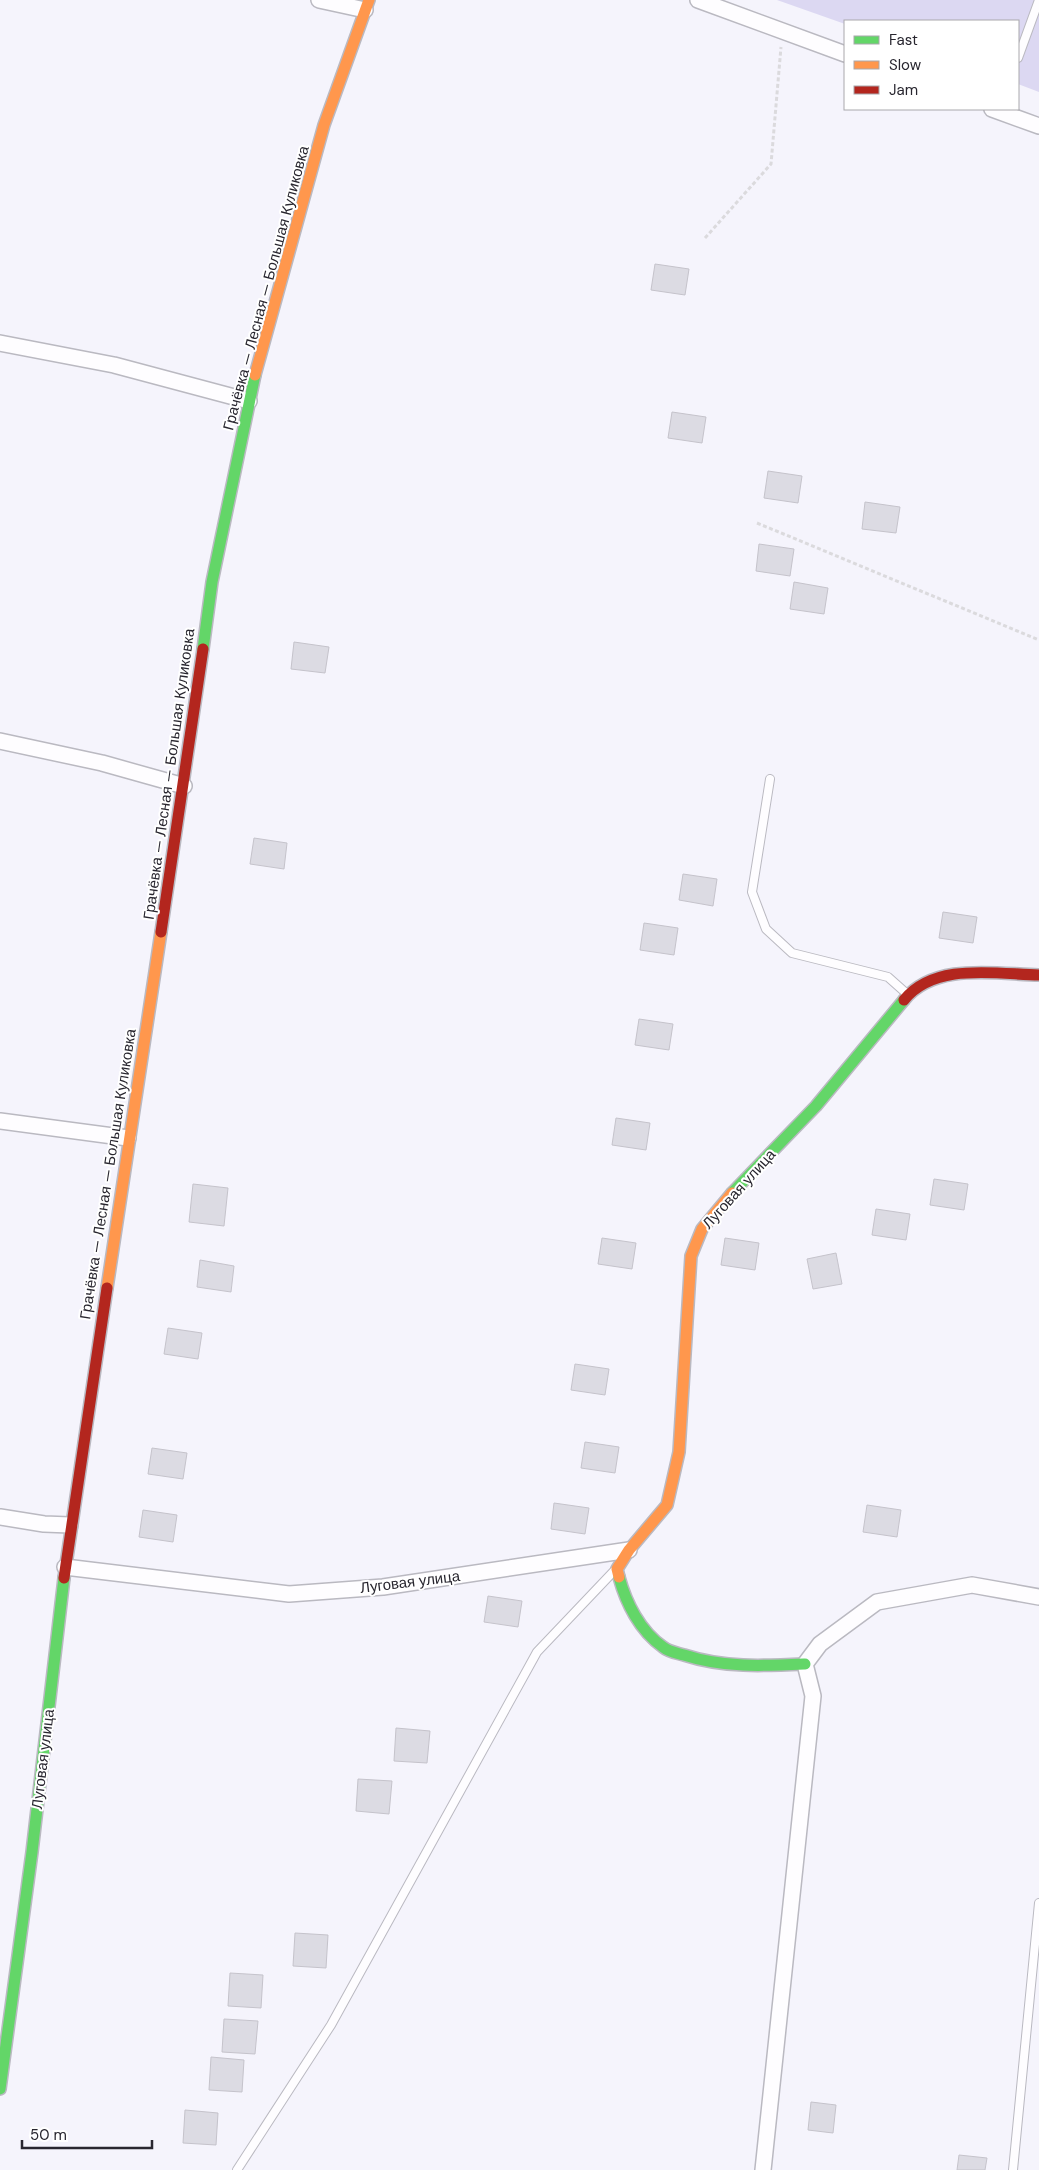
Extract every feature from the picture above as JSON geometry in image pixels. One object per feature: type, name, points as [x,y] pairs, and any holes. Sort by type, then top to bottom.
[{"type":"street","points":[[319,0],[367,5]]},
{"type":"street","points":[[698,0],[844,54]]},
{"type":"street","name":"Грачёвка — Лесная — Большая Куликовка","points":[[65,1567],[128,1138],[184,786],[212,582],[249,401],[324,125],[367,5]]},
{"type":"street","points":[[997,110],[1039,126]]},
{"type":"street","points":[[0,343],[114,365],[249,401]]},
{"type":"street","points":[[0,741],[102,763],[184,786]]},
{"type":"street","name":"Луговая улица","points":[[0,2089],[32,1852],[65,1567],[289,1594],[383,1587],[629,1550],[668,1505],[680,1452],[691,1256],[702,1229],[717,1209],[816,1106],[908,995],[928,980],[954,974],[1039,975]]},
{"type":"street","points":[[0,1122],[128,1138]]},
{"type":"street","points":[[0,1517],[44,1524],[70,1525]]},
{"type":"street","points":[[629,1550],[617,1569],[621,1590],[637,1619],[662,1648],[701,1661],[736,1667],[804,1664],[820,1644],[877,1602],[972,1585],[1039,1597]]},
{"type":"street","points":[[763,2170],[813,1696],[804,1664]]},
{"type":"lane","points":[[1019,55],[1038,0]]},
{"type":"lane","points":[[770,778],[752,892],[766,929],[792,953],[888,976],[908,995]]},
{"type":"lane","points":[[237,2170],[331,2025],[537,1652],[617,1569]]},
{"type":"lane","points":[[1013,2170],[1039,1903]]},
{"type":"path","points":[[705,238],[771,164],[782,31]]},
{"type":"path","points":[[756,523],[1039,640]]},
{"type":"shaded area","points":[[777,0],[1039,0],[1039,92],[1019,84],[1019,20],[844,20],[844,24]]},
{"type":"building","points":[[655,264],[689,269],[685,295],[651,290]]},
{"type":"building","points":[[672,412],[706,417],[702,443],[668,438]]},
{"type":"building","points":[[768,471],[802,476],[798,503],[764,498]]},
{"type":"building","points":[[865,502],[900,507],[896,533],[862,529]]},
{"type":"building","points":[[759,544],[794,549],[790,576],[756,571]]},
{"type":"building","points":[[794,582],[828,588],[824,614],[790,609]]},
{"type":"building","points":[[294,642],[329,647],[325,673],[291,669]]},
{"type":"building","points":[[254,838],[287,843],[284,869],[250,864]]},
{"type":"building","points":[[683,874],[717,879],[713,906],[679,900]]},
{"type":"building","points":[[943,912],[977,917],[973,943],[939,938]]},
{"type":"building","points":[[644,923],[678,928],[674,955],[640,950]]},
{"type":"building","points":[[639,1019],[673,1024],[669,1050],[635,1045]]},
{"type":"building","points":[[616,1118],[650,1123],[646,1150],[612,1145]]},
{"type":"building","points":[[934,1179],[968,1184],[964,1210],[930,1205]]},
{"type":"building","points":[[193,1184],[228,1188],[224,1226],[189,1222]]},
{"type":"building","points":[[876,1209],[910,1214],[906,1240],[872,1235]]},
{"type":"building","points":[[602,1238],[636,1243],[632,1269],[598,1264]]},
{"type":"building","points":[[725,1238],[759,1243],[755,1270],[721,1265]]},
{"type":"building","points":[[836,1253],[842,1284],[813,1289],[807,1259]]},
{"type":"building","points":[[200,1260],[234,1266],[231,1292],[197,1287]]},
{"type":"building","points":[[168,1328],[202,1333],[198,1359],[164,1354]]},
{"type":"building","points":[[575,1364],[609,1369],[605,1395],[571,1390]]},
{"type":"building","points":[[585,1442],[619,1447],[615,1473],[581,1468]]},
{"type":"building","points":[[152,1448],[187,1453],[183,1479],[148,1474]]},
{"type":"building","points":[[554,1503],[589,1508],[585,1534],[551,1529]]},
{"type":"building","points":[[867,1505],[901,1510],[897,1537],[863,1532]]},
{"type":"building","points":[[143,1510],[177,1515],[173,1542],[139,1537]]},
{"type":"building","points":[[488,1596],[522,1601],[518,1627],[484,1622]]},
{"type":"building","points":[[396,1728],[430,1731],[427,1763],[394,1761]]},
{"type":"building","points":[[358,1779],[392,1781],[389,1814],[356,1811]]},
{"type":"building","points":[[295,1933],[328,1935],[326,1968],[293,1966]]},
{"type":"building","points":[[230,1973],[263,1975],[261,2008],[228,2006]]},
{"type":"building","points":[[224,2019],[258,2021],[255,2054],[222,2052]]},
{"type":"building","points":[[211,2057],[244,2060],[242,2092],[209,2090]]},
{"type":"building","points":[[811,2102],[836,2105],[833,2133],[808,2130]]},
{"type":"building","points":[[185,2110],[218,2113],[216,2145],[183,2143]]},
{"type":"building","points":[[959,2155],[987,2158],[985,2170],[957,2170]]},
{"type":"traffic: fast","points":[[203,649],[212,582],[255,375]]},
{"type":"traffic: fast","points":[[732,1193],[816,1106],[904,1000]]},
{"type":"traffic: fast","points":[[619,1577],[630,1606],[641,1625],[647,1633],[668,1650],[699,1659],[729,1664],[805,1664]]},
{"type":"traffic: fast","points":[[0,2089],[32,1852],[64,1578]]},
{"type":"traffic: slow","points":[[255,375],[324,125],[369,0]]},
{"type":"traffic: slow","points":[[107,1288],[161,932]]},
{"type":"traffic: slow","points":[[619,1577],[617,1569],[629,1550],[667,1505],[679,1452],[691,1256],[702,1229],[732,1193]]},
{"type":"traffic: jam","points":[[161,932],[203,649]]},
{"type":"traffic: jam","points":[[904,1000],[917,988],[932,980],[949,975],[985,972],[1039,975]]},
{"type":"traffic: jam","points":[[64,1578],[107,1288]]}]
